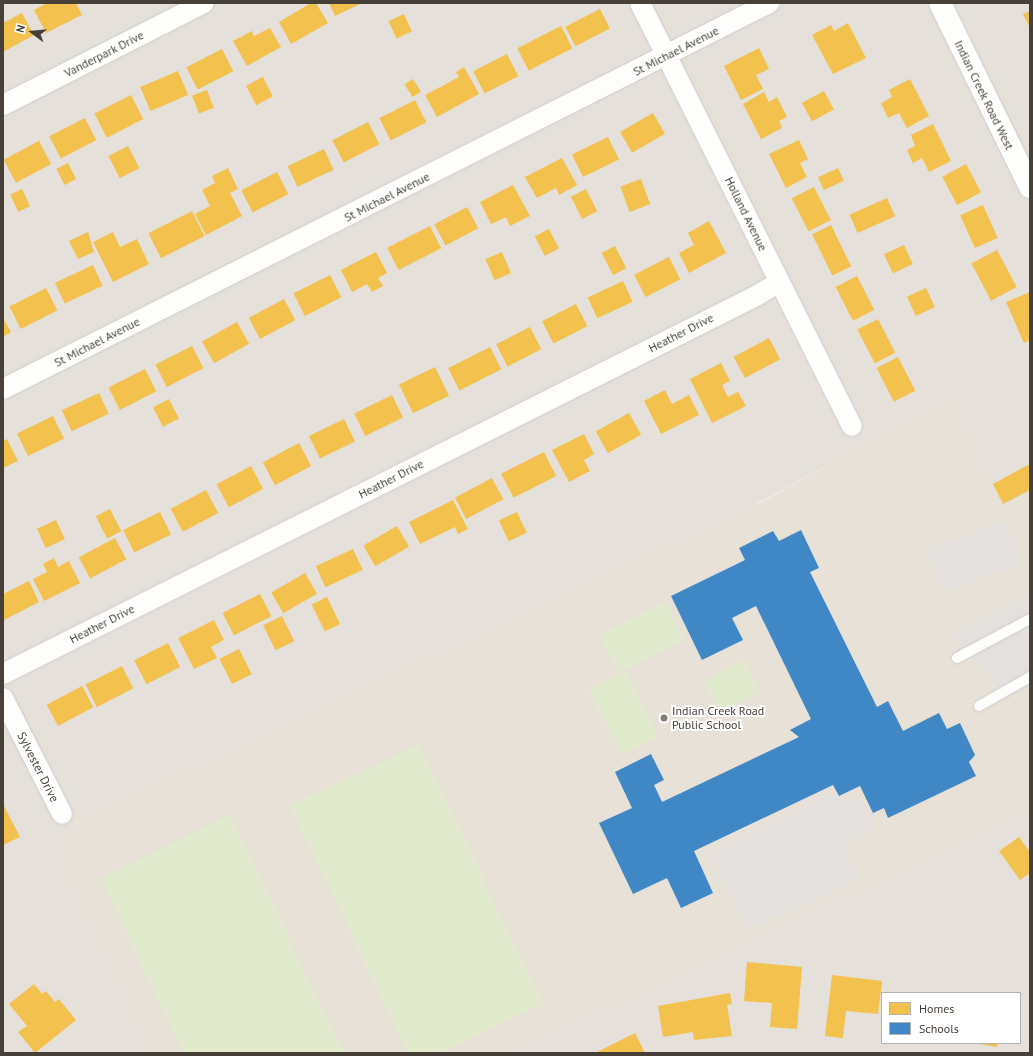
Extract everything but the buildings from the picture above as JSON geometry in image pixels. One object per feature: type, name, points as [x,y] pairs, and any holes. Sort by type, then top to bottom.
[{"type":"street","name":"Vanderpark Drive","points":[[3,106],[204,3]]},
{"type":"street","name":"Holland Avenue","points":[[640,3],[852,426]]},
{"type":"street","name":"St Michael Avenue","points":[[3,389],[667,56],[769,3]]},
{"type":"street","name":"Indian Creek Road West","points":[[940,3],[1030,187]]},
{"type":"street","name":"Heather Drive","points":[[3,674],[756,296],[779,282]]},
{"type":"street","name":"Sylvester Drive","points":[[3,698],[62,814]]},
{"type":"lane","points":[[957,658],[1030,619]]},
{"type":"lane","points":[[979,706],[1030,677]]},
{"type":"shaded area","points":[[3,3],[1030,3],[1030,492],[1002,508],[949,398],[70,882],[150,1053],[3,1053]]},
{"type":"shaded area","name":"Indian Creek Road Public School","points":[[949,397],[1002,508],[1030,492],[1030,811],[511,1053],[150,1053],[70,882],[71,824],[762,502]]},
{"type":"shaded area","points":[[1005,521],[1020,563],[943,591],[928,549]]},
{"type":"shaded area","points":[[1030,594],[1030,687],[1009,698],[950,635]]},
{"type":"shaded area","points":[[834,793],[843,805],[859,798],[872,829],[843,845],[859,878],[747,931],[711,854]]},
{"type":"shaded area","points":[[1030,810],[1030,1053],[507,1053]]},
{"type":"green space","points":[[665,602],[684,639],[619,673],[600,635]]},
{"type":"green space","points":[[744,660],[760,692],[720,713],[704,680]]},
{"type":"green space","points":[[626,671],[660,737],[622,756],[589,690]]},
{"type":"green space","points":[[419,744],[543,1004],[442,1053],[408,1053],[290,806]]},
{"type":"green space","points":[[230,815],[344,1053],[184,1053],[100,878]]},
{"type":"place","name":"Indian Creek Road Public School","points":[[664,718]]}]
